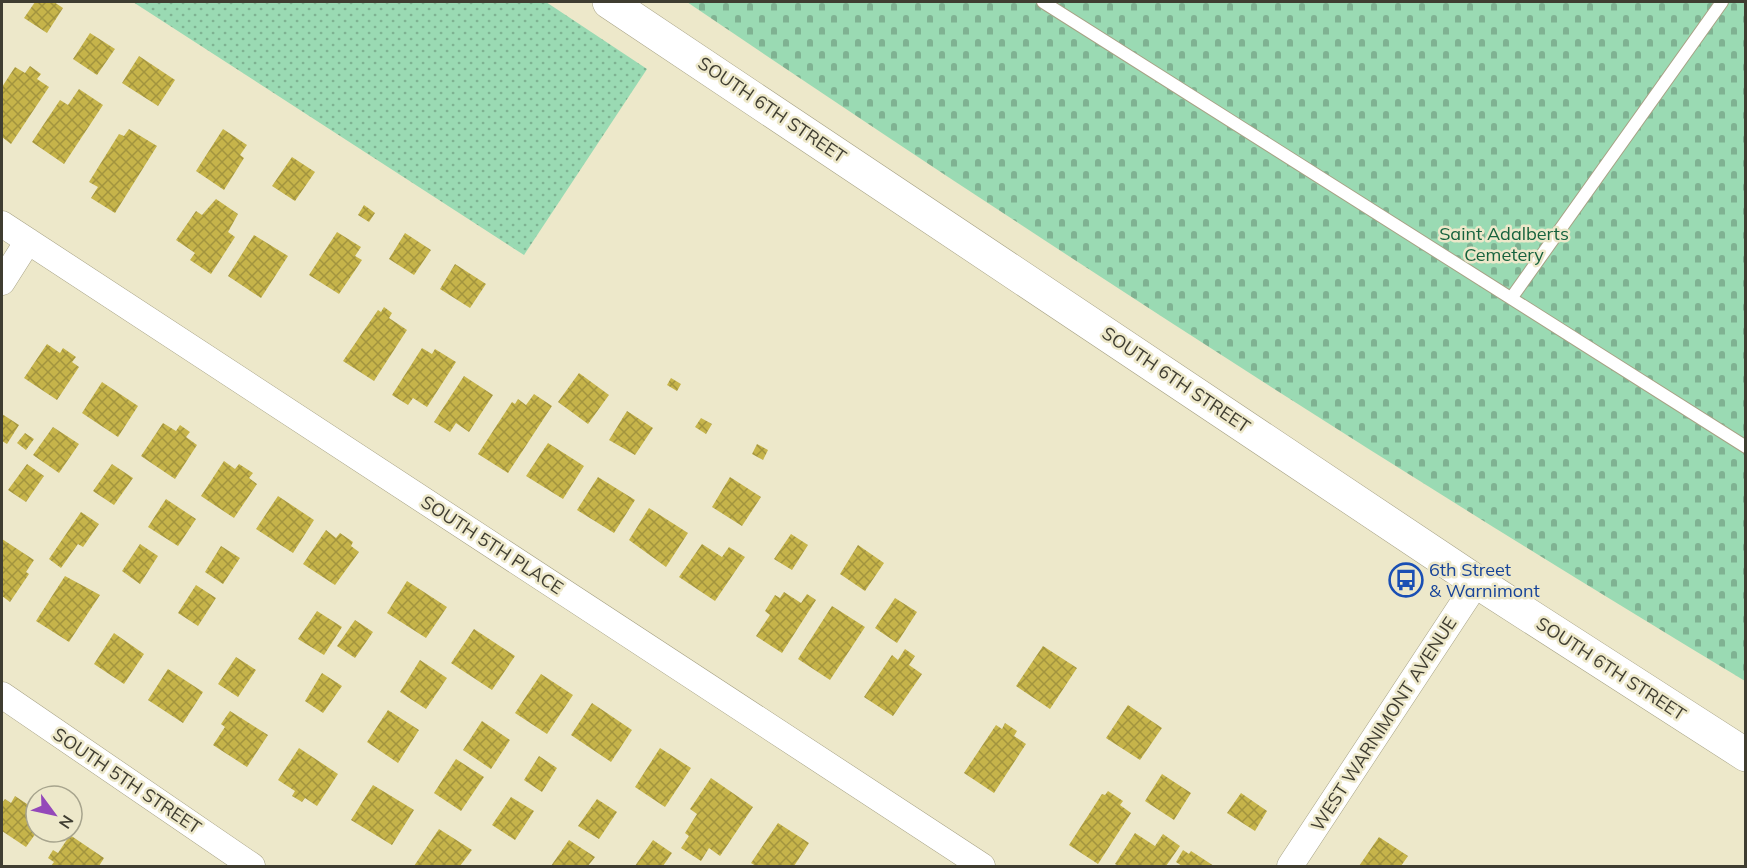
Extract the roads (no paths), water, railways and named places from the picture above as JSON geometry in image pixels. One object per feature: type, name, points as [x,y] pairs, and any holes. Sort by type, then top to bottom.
[{"type":"street","name":"SOUTH 6TH STREET","points":[[609,2],[1477,582],[1746,755]]},
{"type":"street","name":"SOUTH 5TH PLACE","points":[[2,224],[982,867]]},
{"type":"street","points":[[2,282],[28,241]]},
{"type":"street","name":"WEST WARNIMONT AVENUE","points":[[1290,867],[1477,582]]},
{"type":"street","name":"SOUTH 5TH STREET","points":[[2,695],[252,867]]},
{"type":"lane","points":[[1043,2],[1746,447]]},
{"type":"lane","points":[[1512,297],[1722,2]]},
{"type":"place","name":"6th Street & Warnimont","points":[[1406,580]]},
{"type":"park label","name":"Saint Adalberts Cemetery","points":[[1504,244]]}]
